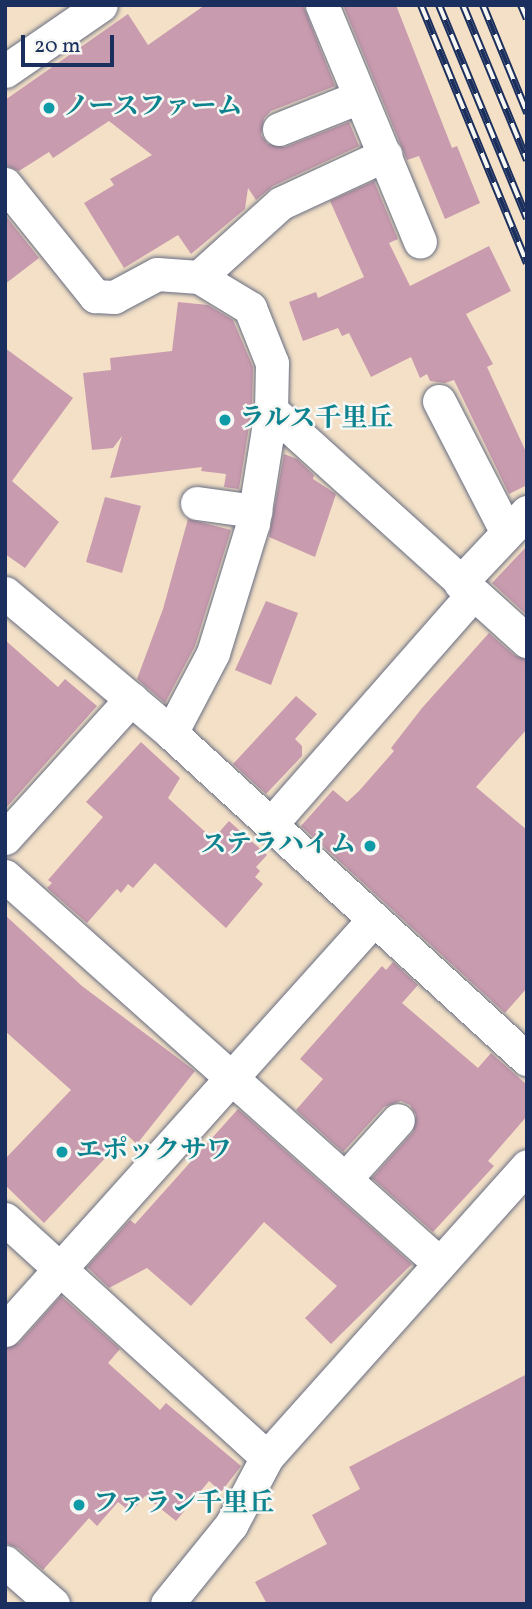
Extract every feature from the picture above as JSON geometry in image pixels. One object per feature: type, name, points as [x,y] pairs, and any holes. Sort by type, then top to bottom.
[{"type":"street","points":[[6,69],[102,5]]},
{"type":"street","points":[[322,5],[420,242]]},
{"type":"street","points":[[279,129],[359,97]]},
{"type":"street","points":[[200,277],[281,203],[385,155]]},
{"type":"street","points":[[5,184],[94,296],[114,297],[157,274],[200,277],[250,308],[272,363],[271,410],[255,511],[213,653],[171,733]]},
{"type":"street","points":[[271,824],[466,588],[516,522],[439,401]]},
{"type":"street","points":[[271,410],[527,641]]},
{"type":"street","points":[[197,503],[255,511]]},
{"type":"street","points":[[5,593],[171,733],[527,1059]]},
{"type":"street","points":[[5,838],[131,699]]},
{"type":"street","points":[[5,876],[438,1262]]},
{"type":"street","points":[[5,1329],[374,919]]},
{"type":"street","points":[[345,1179],[398,1120]]},
{"type":"street","points":[[167,1604],[230,1525],[267,1457],[438,1262],[527,1166]]},
{"type":"street","points":[[5,1219],[267,1457]]},
{"type":"street","points":[[5,1562],[53,1604]]},
{"type":"building","points":[[205,5],[303,5],[335,86],[271,111],[264,118],[261,135],[268,144],[285,147],[349,122],[359,146],[273,186],[256,200],[248,188],[245,209],[191,254],[178,235],[124,268],[84,203],[114,185],[110,179],[152,155],[109,121],[53,158],[49,152],[19,171],[5,165],[5,100],[128,14],[148,45]]},
{"type":"building","points":[[343,5],[396,5],[452,148],[457,146],[480,203],[445,219],[419,156],[407,160]]},
{"type":"building","points":[[374,181],[398,239],[389,243],[410,286],[489,246],[511,291],[466,314],[493,364],[487,367],[527,454],[527,485],[509,494],[454,380],[445,383],[430,381],[427,374],[420,378],[411,357],[371,377],[349,333],[342,336],[338,328],[303,341],[289,302],[316,292],[318,298],[364,277],[330,201]]},
{"type":"building","points":[[5,215],[39,258],[5,284]]},
{"type":"building","points":[[178,302],[208,305],[233,320],[253,367],[252,408],[239,489],[224,487],[226,474],[201,471],[202,467],[110,478],[122,436],[113,448],[92,450],[83,373],[111,370],[110,358],[172,351]]},
{"type":"building","points":[[5,348],[73,398],[12,481],[59,522],[25,568],[5,554]]},
{"type":"building","points":[[284,454],[297,459],[314,475],[313,479],[336,494],[315,557],[269,537]]},
{"type":"building","points":[[105,497],[141,506],[122,573],[86,562]]},
{"type":"building","points":[[188,519],[231,530],[195,646],[165,703],[137,679],[163,609]]},
{"type":"building","points":[[527,546],[527,615],[492,583]]},
{"type":"building","points":[[266,601],[298,613],[271,685],[235,670]]},
{"type":"building","points":[[489,633],[514,655],[527,660],[527,729],[476,787],[527,830],[527,988],[505,1013],[301,826],[333,790],[347,802],[359,791],[394,751],[391,748],[422,708]]},
{"type":"building","points":[[5,640],[58,687],[65,679],[97,706],[5,809]]},
{"type":"building","points":[[296,696],[317,714],[295,739],[302,746],[302,756],[266,794],[233,764]]},
{"type":"building","points":[[141,742],[180,778],[168,798],[213,839],[229,821],[267,855],[256,867],[260,871],[255,877],[263,884],[226,928],[155,863],[133,888],[128,884],[121,893],[117,889],[87,923],[47,888],[52,883],[48,880],[103,817],[86,802]]},
{"type":"building","points":[[5,915],[82,986],[195,1071],[137,1144],[127,1135],[44,1223],[5,1185],[5,1159],[71,1090],[5,1031]]},
{"type":"building","points":[[393,962],[418,985],[402,1003],[478,1068],[491,1053],[527,1085],[527,1116],[488,1161],[494,1166],[433,1232],[372,1178],[413,1132],[416,1115],[410,1105],[401,1101],[384,1107],[343,1152],[296,1110],[323,1079],[300,1059],[382,966],[386,970]]},
{"type":"building","points":[[238,1109],[412,1264],[331,1344],[305,1318],[337,1286],[264,1222],[191,1306],[147,1268],[109,1288],[87,1267],[130,1220],[135,1224]]},
{"type":"building","points":[[61,1296],[120,1349],[108,1363],[160,1410],[166,1403],[241,1466],[221,1492],[209,1481],[176,1521],[145,1496],[131,1512],[118,1502],[97,1526],[89,1518],[43,1570],[18,1548],[5,1543],[5,1349],[19,1343]]},
{"type":"building","points":[[527,1374],[527,1604],[267,1604],[255,1582],[327,1544],[312,1515],[360,1489],[349,1467]]},
{"type":"railway","points":[[421,5],[527,263]]},
{"type":"railway","points":[[439,5],[527,219]]},
{"type":"railway","points":[[463,5],[527,160]]},
{"type":"railway","points":[[483,5],[527,113]]},
{"type":"railway","points":[[521,5],[527,19]]},
{"type":"place","name":"ノースファーム","points":[[49,108]]},
{"type":"place","name":"ラルス千里丘","points":[[225,420]]},
{"type":"place","name":"ステラハイム","points":[[370,846]]},
{"type":"place","name":"エポックサワ","points":[[62,1152]]},
{"type":"place","name":"ファラン千里丘","points":[[79,1505]]}]
